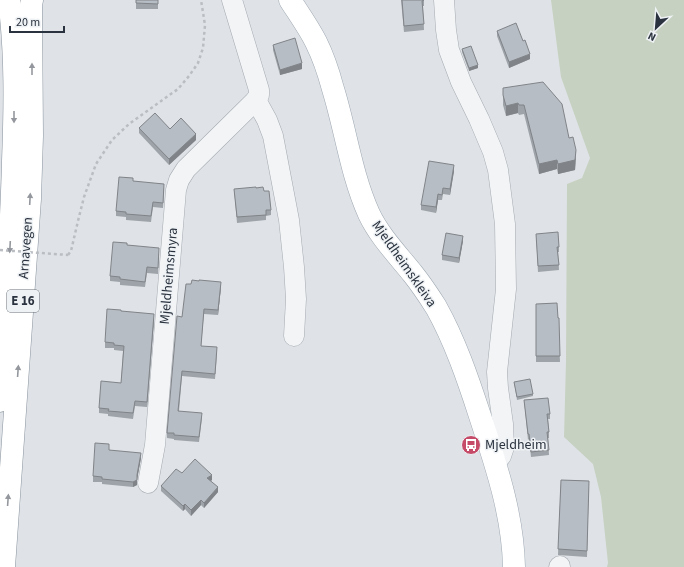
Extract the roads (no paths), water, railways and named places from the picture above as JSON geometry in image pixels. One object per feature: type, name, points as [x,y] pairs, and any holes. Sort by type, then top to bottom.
[{"type":"main road","name":"Arnavegen","points":[[0,406],[8,294],[14,133],[14,62],[9,0]]},
{"type":"main road","name":"Arnavegen","points":[[4,567],[30,199],[32,136],[32,0]]},
{"type":"main road","name":"Mjeldheimskleiva","points":[[290,0],[316,42],[323,60],[335,94],[355,175],[370,215],[378,230],[426,291],[449,332],[472,391],[495,462],[509,520],[514,555],[514,567]]},
{"type":"street","points":[[232,0],[259,90],[259,95],[256,100],[267,120],[273,136],[289,220],[296,299],[294,336]]},
{"type":"street","points":[[444,0],[449,50],[461,82],[493,152],[498,170],[505,224],[506,289],[498,372],[498,388],[503,424],[504,447],[501,456],[495,462]]},
{"type":"street","name":"Mjeldheimsmyra","points":[[148,483],[155,445],[176,190],[179,180],[186,169],[256,100]]},
{"type":"place","name":"Mjeldheim","points":[[471,445]]}]
